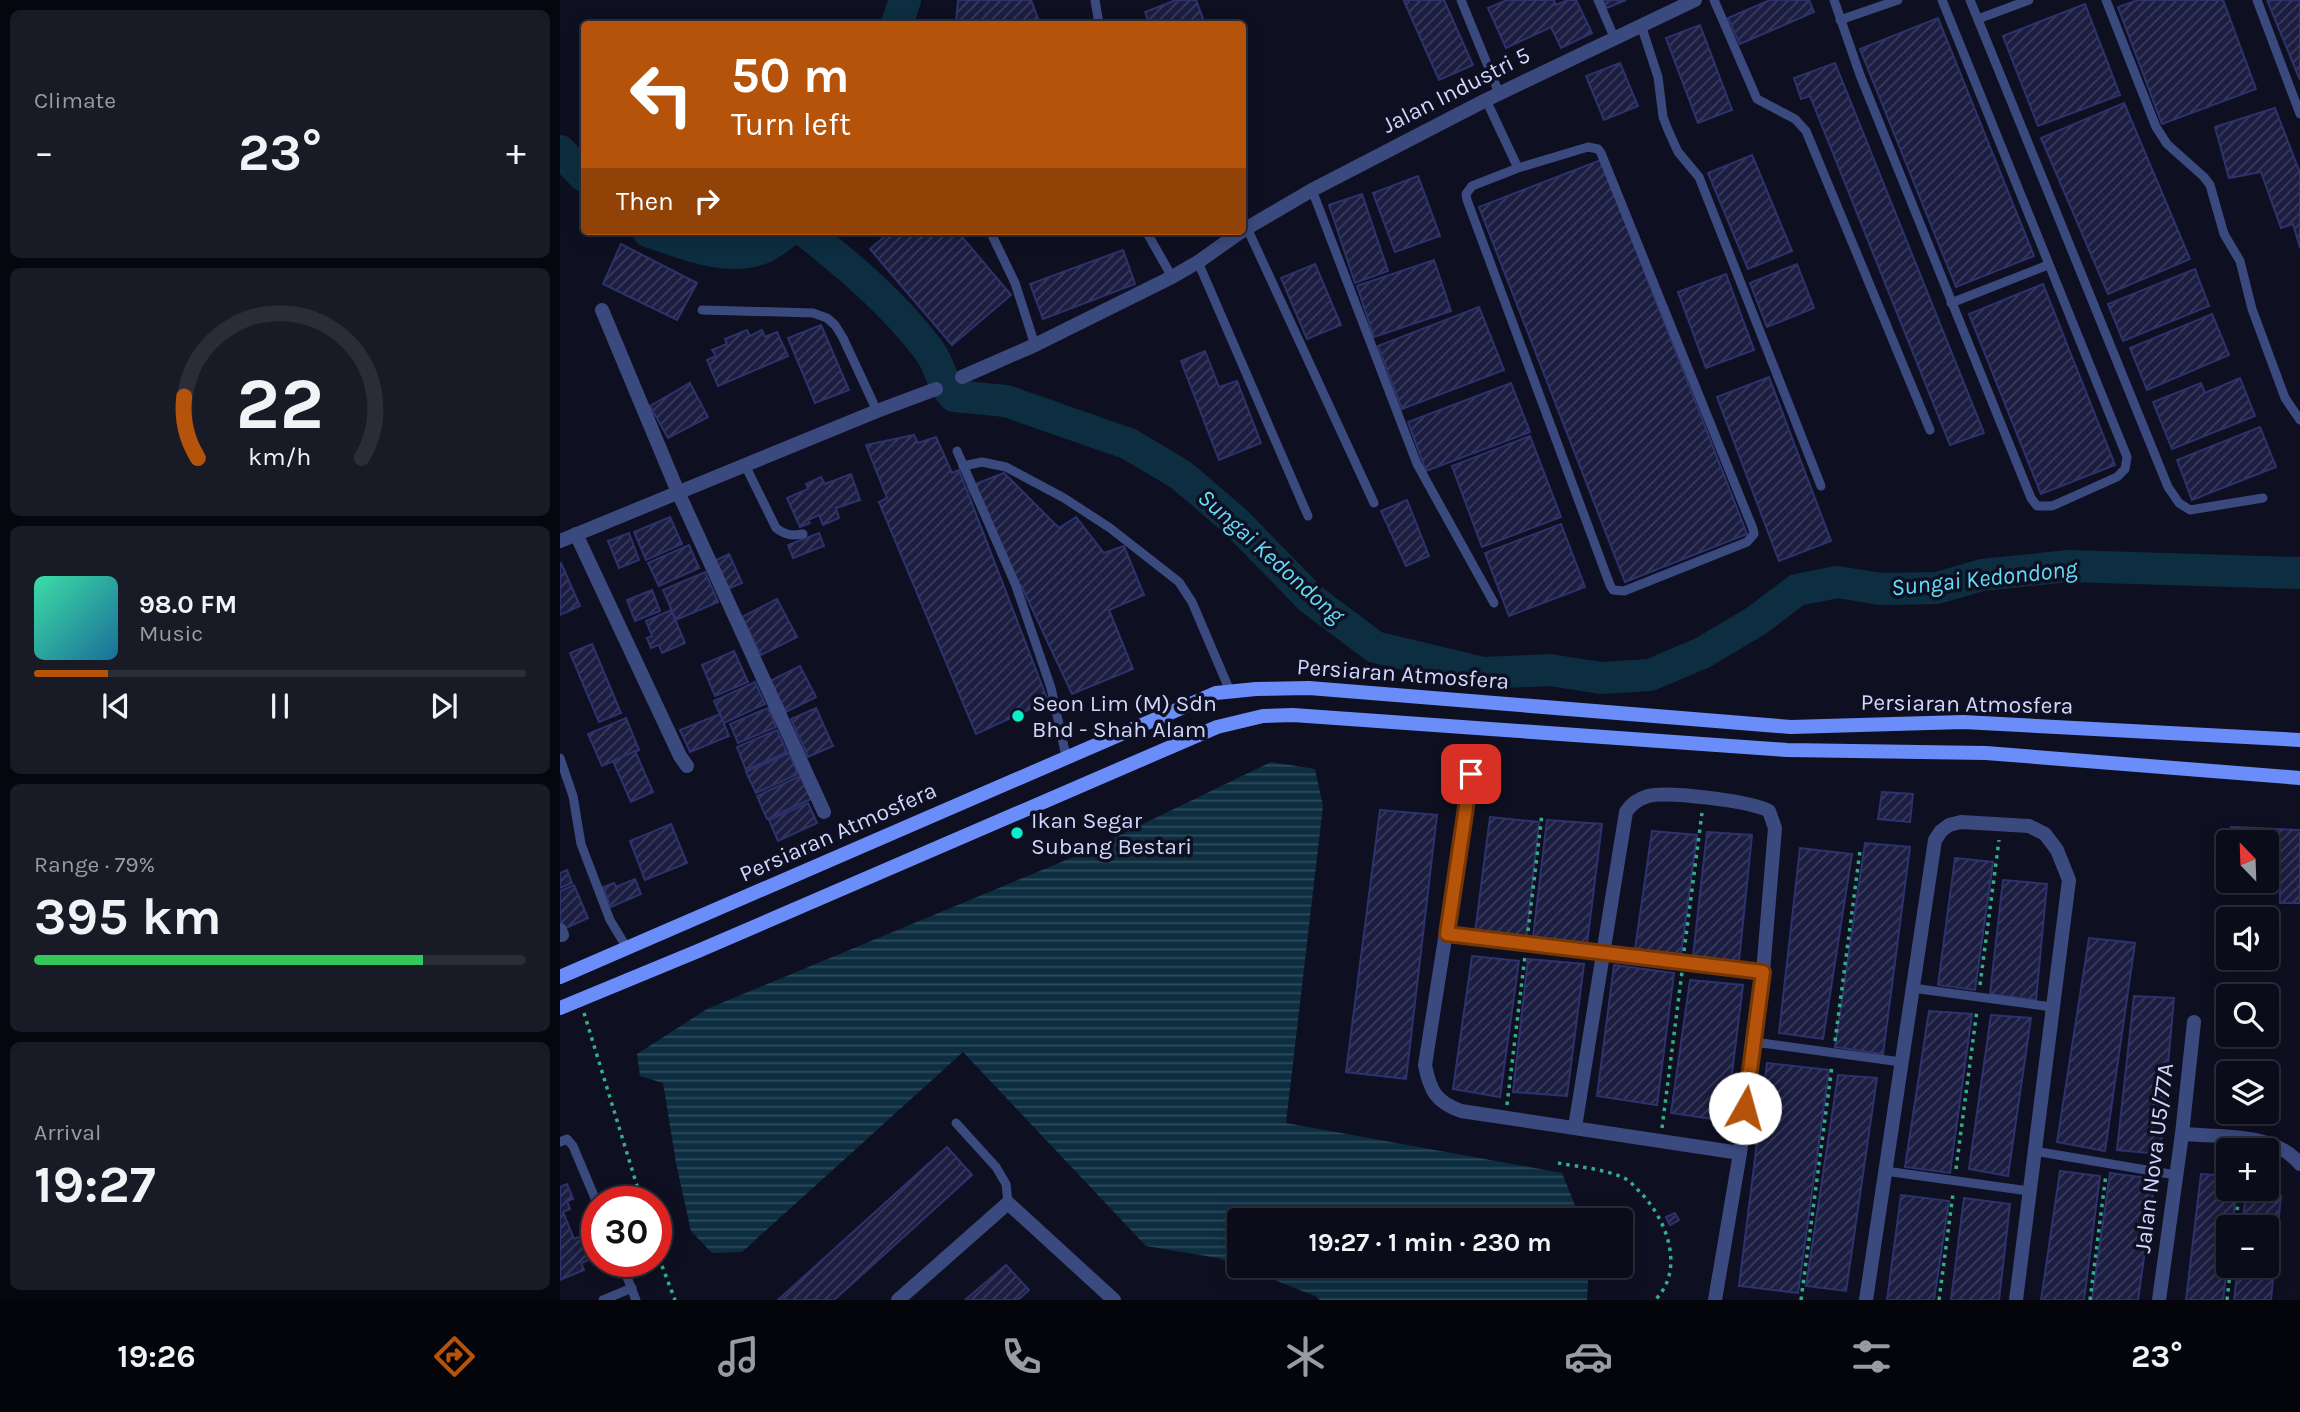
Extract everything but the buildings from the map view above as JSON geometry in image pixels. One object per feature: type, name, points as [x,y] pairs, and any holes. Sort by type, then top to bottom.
[{"type":"street","name":"Jalan Industri 5","points":[[1246,229],[1312,190],[1493,96],[1695,0]]},
{"type":"street","name":"Jalan Industri 5","points":[[962,377],[1035,345],[1172,277],[1237,235]]},
{"type":"street","points":[[602,310],[678,492],[824,811]]},
{"type":"street","points":[[560,541],[936,389]]},
{"type":"street","points":[[576,534],[687,766]]},
{"type":"street","name":"Persiaran Atmosfera","points":[[560,977],[1066,757],[1216,693],[1230,691],[1309,688],[1791,727],[1964,722],[2300,740]]},
{"type":"street","name":"Persiaran Atmosfera","points":[[560,1008],[1217,727],[1263,716],[1306,716],[1787,750],[1986,753],[2300,778]]},
{"type":"street","points":[[1471,774],[1425,1065],[1435,1094],[1445,1105],[1461,1111],[1740,1153]]},
{"type":"street","points":[[1575,1127],[1626,812],[1630,805],[1656,795],[1741,801],[1769,811],[1774,828],[1763,972],[1718,1300]]},
{"type":"street","points":[[1866,1300],[1935,840],[1949,825],[1961,822],[2029,825],[2045,834],[2057,849],[2065,865],[2068,880],[2016,1300]]},
{"type":"street","name":"Jalan Nova U5/77A","points":[[2159,1300],[2194,1022]]},
{"type":"street","points":[[2182,1134],[2251,1140],[2271,1145],[2290,1154],[2300,1164]]},
{"type":"street","points":[[898,1300],[1008,1203],[1114,1300]]},
{"type":"lane","points":[[1095,0],[1098,21]]},
{"type":"lane","points":[[1461,0],[1518,168]]},
{"type":"lane","points":[[1598,0],[1614,37]]},
{"type":"lane","points":[[1714,0],[1757,99],[1795,119],[1806,131],[1930,430]]},
{"type":"lane","points":[[1834,0],[1860,75],[2032,498],[2037,506],[2052,506],[2117,477],[2126,469],[2127,462],[1942,0]]},
{"type":"lane","points":[[1840,20],[1898,0]]},
{"type":"lane","points":[[1970,0],[2168,487],[2179,503],[2190,510],[2263,498]]},
{"type":"lane","points":[[1978,19],[2029,0]]},
{"type":"lane","points":[[2106,0],[2156,127],[2167,144],[2210,185],[2220,223],[2240,261],[2256,321],[2285,398],[2300,419]]},
{"type":"lane","points":[[2257,0],[2300,114]]},
{"type":"lane","points":[[1641,25],[1658,77],[1668,130],[1678,152],[1699,177],[1821,486]]},
{"type":"lane","points":[[1588,147],[1598,149],[1601,153],[1753,529],[1754,534],[1747,542],[1624,591],[1618,592],[1610,585],[1467,200],[1466,194],[1472,186],[1518,168],[1588,147]]},
{"type":"lane","points":[[1312,190],[1418,464],[1494,603]]},
{"type":"lane","points":[[1246,234],[1374,503]]},
{"type":"lane","points":[[992,235],[1016,283],[1035,345]]},
{"type":"lane","points":[[1151,235],[1172,277]]},
{"type":"lane","points":[[1198,262],[1308,516]]},
{"type":"lane","points":[[1951,303],[2048,265]]},
{"type":"lane","points":[[702,310],[813,313],[827,318],[843,338],[877,411]]},
{"type":"lane","points":[[957,451],[1016,586],[1051,688],[1066,757]]},
{"type":"lane","points":[[963,466],[982,462],[1006,467],[1064,498],[1110,528],[1179,582],[1192,602],[1230,691]]},
{"type":"lane","points":[[745,465],[776,528],[793,536],[803,534]]},
{"type":"lane","points":[[560,758],[573,796],[581,844],[610,920],[627,948]]},
{"type":"lane","points":[[1447,934],[1763,972]]},
{"type":"lane","points":[[1912,988],[2052,1007]]},
{"type":"lane","points":[[1754,1042],[1901,1062]]},
{"type":"lane","points":[[956,1123],[996,1167],[1006,1184],[1008,1203]]},
{"type":"lane","points":[[560,1142],[567,1139],[573,1146],[590,1186]]},
{"type":"lane","points":[[2034,1151],[2176,1175]]},
{"type":"lane","points":[[1885,1171],[2029,1191]]},
{"type":"lane","points":[[627,1277],[636,1300]]},
{"type":"lane","points":[[603,1300],[632,1288]]},
{"type":"path","points":[[1506,1117],[1542,814]]},
{"type":"path","points":[[1939,1300],[2001,824]]},
{"type":"path","points":[[1801,1300],[1860,851]]},
{"type":"path","points":[[580,999],[637,1186]]},
{"type":"path","points":[[1558,1163],[1627,1179],[1649,1200],[1665,1227],[1671,1250],[1669,1275],[1655,1300]]},
{"type":"path","points":[[2090,1300],[2108,1163]]},
{"type":"path","points":[[666,1277],[675,1300]]},
{"type":"path","points":[[2227,1300],[2230,1278]]},
{"type":"water","points":[[1271,762],[1315,769],[1323,806],[1286,1123],[1562,1173],[1576,1208],[1227,1208],[1227,1262],[1146,1246],[963,1052],[742,1252],[712,1253],[691,1231],[663,1083],[640,1076],[637,1054],[707,1009],[1083,853]]},
{"type":"water","points":[[1269,1278],[1588,1278],[1587,1300],[1320,1300]]},
{"type":"waterway","points":[[898,21],[905,0]]},
{"type":"waterway","name":"Sungai Kedondong","points":[[560,151],[581,173]]},
{"type":"waterway","name":"Sungai Kedondong","points":[[659,235],[691,246],[736,253],[765,247],[782,235]]},
{"type":"waterway","name":"Sungai Kedondong","points":[[810,235],[886,301],[915,332],[932,355],[954,396],[1006,401],[1129,444],[1181,475],[1236,522],[1311,599],[1375,647],[1483,673],[1550,670],[1601,678],[1650,675],[1702,653],[1756,621],[1797,590],[1837,582],[1881,589],[1937,588],[1982,575],[2069,566],[2300,573]]},
{"type":"place","name":"Seon Lim (M) Sdn Bhd - Shah Alam","points":[[1018,716]]},
{"type":"place","name":"Ikan Segar Subang Bestari","points":[[1017,833]]},
{"type":"route","points":[[1471,774],[1447,934],[1763,972],[1745,1108]]}]
